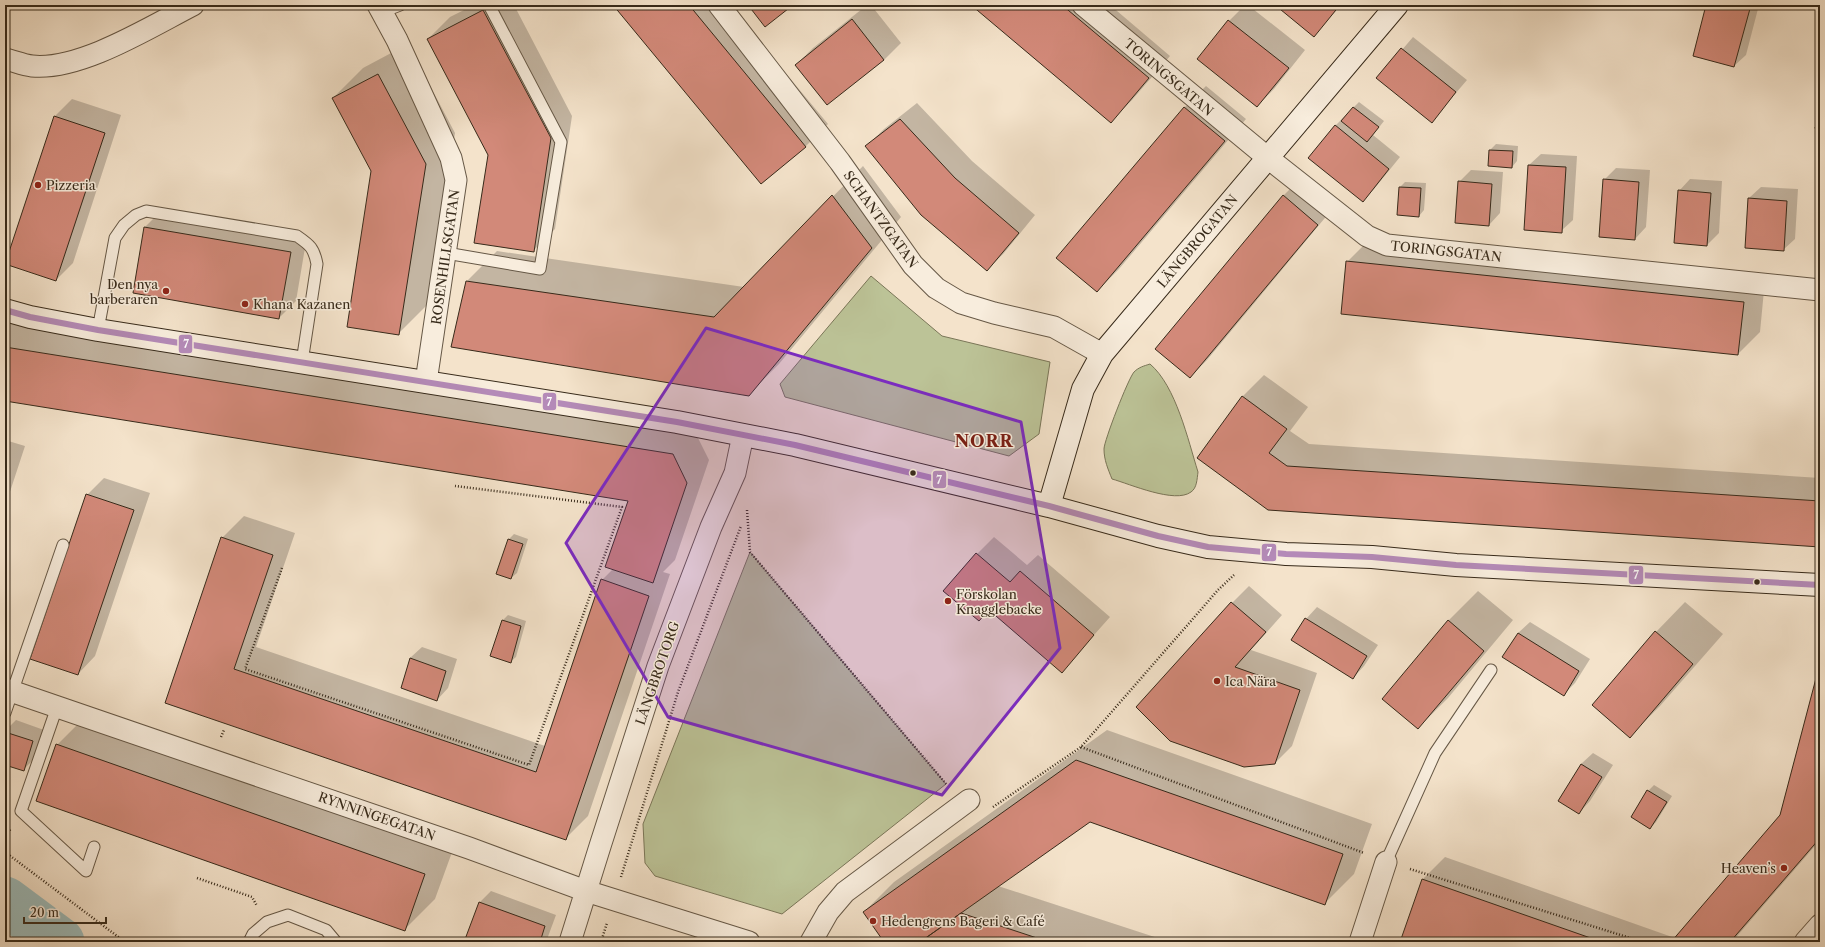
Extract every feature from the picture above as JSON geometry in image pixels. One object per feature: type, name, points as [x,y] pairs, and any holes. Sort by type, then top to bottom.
[{"type":"street","points":[[5,59],[32,66],[66,63],[100,52],[194,5]]},
{"type":"street","name":"SCHANTZGATAN","points":[[719,5],[840,162],[913,265],[936,288],[961,303],[994,313],[1054,327],[1102,354]]},
{"type":"street","name":"TORINGSGATAN","points":[[1083,5],[1268,158],[1367,236],[1387,245],[1820,290]]},
{"type":"street","name":"LÄNGBROGATAN","points":[[1049,506],[1083,389],[1102,354],[1397,5]]},
{"type":"street","name":"ROSENHILLSGATAN","points":[[387,7],[397,40],[451,158],[456,180],[426,382]]},
{"type":"street","points":[[5,310],[30,317],[98,330],[677,422],[795,445],[1049,506],[1158,536],[1208,547],[1286,554],[1372,557],[1464,565],[1820,585]]},
{"type":"street","name":"LÄNGBROTORG","points":[[570,942],[658,666],[722,502],[735,473],[743,435]]},
{"type":"street","name":"RYNNINGEGATAN","points":[[8,691],[469,848],[586,891],[749,942]]},
{"type":"street","points":[[811,942],[828,912],[845,892],[969,800]]},
{"type":"street","points":[[1360,942],[1386,862]]},
{"type":"street","points":[[1805,942],[1820,925]]},
{"type":"lane","points":[[446,253],[540,269],[561,142],[489,5]]},
{"type":"lane","points":[[98,330],[115,238],[124,225],[136,215],[146,212],[297,236],[308,244],[314,252],[316,264],[302,362]]},
{"type":"lane","points":[[5,713],[8,691],[63,545]]},
{"type":"lane","points":[[1386,862],[1435,753],[1491,670]]},
{"type":"lane","points":[[57,707],[21,811],[86,871],[94,847]]},
{"type":"lane","points":[[249,942],[253,934],[267,922],[288,915],[326,930],[336,942]]},
{"type":"path","points":[[282,568],[245,670],[529,765],[622,507],[455,486]]},
{"type":"path","points":[[722,502],[747,510]]},
{"type":"path","points":[[744,517],[747,510]]},
{"type":"path","points":[[747,510],[750,552],[946,784],[986,811],[1081,747],[1218,590],[1237,573],[1246,551]]},
{"type":"path","points":[[601,942],[678,692],[741,524]]},
{"type":"path","points":[[1081,747],[1386,862],[1643,942]]},
{"type":"path","points":[[5,852],[125,942]]},
{"type":"path","points":[[197,878],[252,897],[267,922]]},
{"type":"highlighted area","points":[[706,328],[1021,422],[1060,648],[942,795],[668,717],[566,543]]},
{"type":"green space","points":[[871,276],[942,336],[1050,362],[1039,434],[1009,456],[785,397],[780,384]]},
{"type":"green space","points":[[1150,364],[1159,374],[1174,399],[1198,472],[1193,490],[1184,495],[1174,496],[1152,492],[1112,479],[1105,461],[1105,444],[1131,377],[1134,372]]},
{"type":"green space","points":[[750,552],[946,784],[782,914],[655,876],[645,863],[643,824]]},
{"type":"building","points":[[613,5],[689,5],[806,147],[761,184]]},
{"type":"building","points":[[748,5],[793,5],[765,27]]},
{"type":"building","points":[[971,5],[1062,5],[1149,78],[1111,123]]},
{"type":"building","points":[[1275,5],[1340,5],[1314,37]]},
{"type":"building","points":[[1706,5],[1751,5],[1734,67],[1693,56]]},
{"type":"building","points":[[483,10],[551,138],[534,252],[474,243],[488,155],[427,39]]},
{"type":"building","points":[[852,19],[884,60],[827,105],[795,65]]},
{"type":"building","points":[[1228,20],[1289,68],[1257,107],[1197,59]]},
{"type":"building","points":[[1401,48],[1456,92],[1432,123],[1376,78]]},
{"type":"building","points":[[378,74],[426,164],[399,335],[347,327],[371,171],[332,98]]},
{"type":"building","points":[[1184,107],[1225,141],[1097,292],[1056,258]]},
{"type":"building","points":[[1353,107],[1379,127],[1367,142],[1341,121]]},
{"type":"building","points":[[54,116],[105,133],[56,281],[5,264]]},
{"type":"building","points":[[900,119],[955,178],[1019,233],[987,271],[921,215],[865,146]]},
{"type":"building","points":[[1335,125],[1389,169],[1363,202],[1308,158]]},
{"type":"building","points":[[1820,126],[1820,151],[1815,127]]},
{"type":"building","points":[[1489,150],[1513,151],[1512,168],[1488,166]]},
{"type":"building","points":[[1528,165],[1566,167],[1562,233],[1524,230]]},
{"type":"building","points":[[1603,179],[1639,182],[1635,240],[1599,237]]},
{"type":"building","points":[[1458,181],[1492,184],[1489,226],[1455,223]]},
{"type":"building","points":[[1399,187],[1421,188],[1419,217],[1397,215]]},
{"type":"building","points":[[1678,190],[1711,193],[1707,246],[1674,243]]},
{"type":"building","points":[[832,195],[872,248],[749,396],[451,347],[466,281],[714,317]]},
{"type":"building","points":[[1283,195],[1318,225],[1190,378],[1155,349]]},
{"type":"building","points":[[1748,198],[1787,201],[1784,251],[1745,248]]},
{"type":"building","points":[[144,227],[291,252],[279,319],[133,293]]},
{"type":"building","points":[[1346,261],[1744,302],[1738,355],[1341,314]]},
{"type":"building","points":[[5,347],[673,454],[687,483],[653,583],[605,567],[628,501],[5,401]]},
{"type":"building","points":[[1242,396],[1287,429],[1269,453],[1287,466],[1820,501],[1820,547],[1268,510],[1197,458]]},
{"type":"building","points":[[5,462],[9,463],[5,475]]},
{"type":"building","points":[[86,494],[134,510],[78,675],[30,659]]},
{"type":"building","points":[[221,537],[273,555],[234,669],[536,772],[601,579],[649,596],[566,840],[165,703]]},
{"type":"building","points":[[508,539],[523,544],[511,579],[496,574]]},
{"type":"building","points":[[976,553],[1010,582],[1020,571],[1094,635],[1062,673],[989,610],[979,621],[943,591]]},
{"type":"building","name":"Ica Nära","points":[[1231,602],[1266,632],[1235,667],[1300,690],[1275,764],[1244,767],[1170,741],[1136,707]]},
{"type":"building","points":[[1305,618],[1367,656],[1353,679],[1291,640]]},
{"type":"building","points":[[502,620],[521,626],[511,663],[490,656]]},
{"type":"building","points":[[1448,620],[1484,651],[1418,729],[1382,699]]},
{"type":"building","points":[[1655,631],[1693,664],[1630,738],[1592,705]]},
{"type":"building","points":[[1518,633],[1579,671],[1564,696],[1502,657]]},
{"type":"building","points":[[410,658],[446,671],[437,701],[401,688]]},
{"type":"building","points":[[1820,663],[1820,838],[1730,942],[1671,942],[1780,815]]},
{"type":"building","points":[[5,732],[33,741],[24,771],[5,765]]},
{"type":"building","points":[[56,744],[425,874],[405,931],[36,801]]},
{"type":"building","points":[[1076,760],[1343,854],[1325,905],[1090,822],[920,942],[884,942],[863,912]]},
{"type":"building","points":[[1581,764],[1602,777],[1579,814],[1558,801]]},
{"type":"building","points":[[1647,790],[1667,802],[1650,829],[1631,817]]},
{"type":"building","points":[[1422,879],[1602,942],[1400,942]]},
{"type":"building","points":[[479,902],[545,926],[540,942],[464,942]]},
{"type":"building","points":[[961,913],[1049,942],[920,942]]},
{"type":"waterway","points":[[5,901],[60,942]]},
{"type":"transit line","name":"7","points":[[5,310],[30,317],[98,330],[677,422],[795,445],[1049,506],[1158,536],[1208,547],[1286,554],[1372,557],[1456,565],[1820,585]]},
{"type":"place","name":"Pizzeria","points":[[38,185]]},
{"type":"place","name":"Den nya barberaren","points":[[166,291]]},
{"type":"place","name":"Khana Kazanen","points":[[245,304]]},
{"type":"place","name":"Förskolan Knagglebacke","points":[[948,601]]},
{"type":"place","name":"Ica Nära","points":[[1217,681]]},
{"type":"place","name":"Heaven’s","points":[[1784,868]]},
{"type":"place","name":"Hedengrens Bageri & Café","points":[[873,921]]},
{"type":"district","name":"NORR","points":[[984,441]]}]
